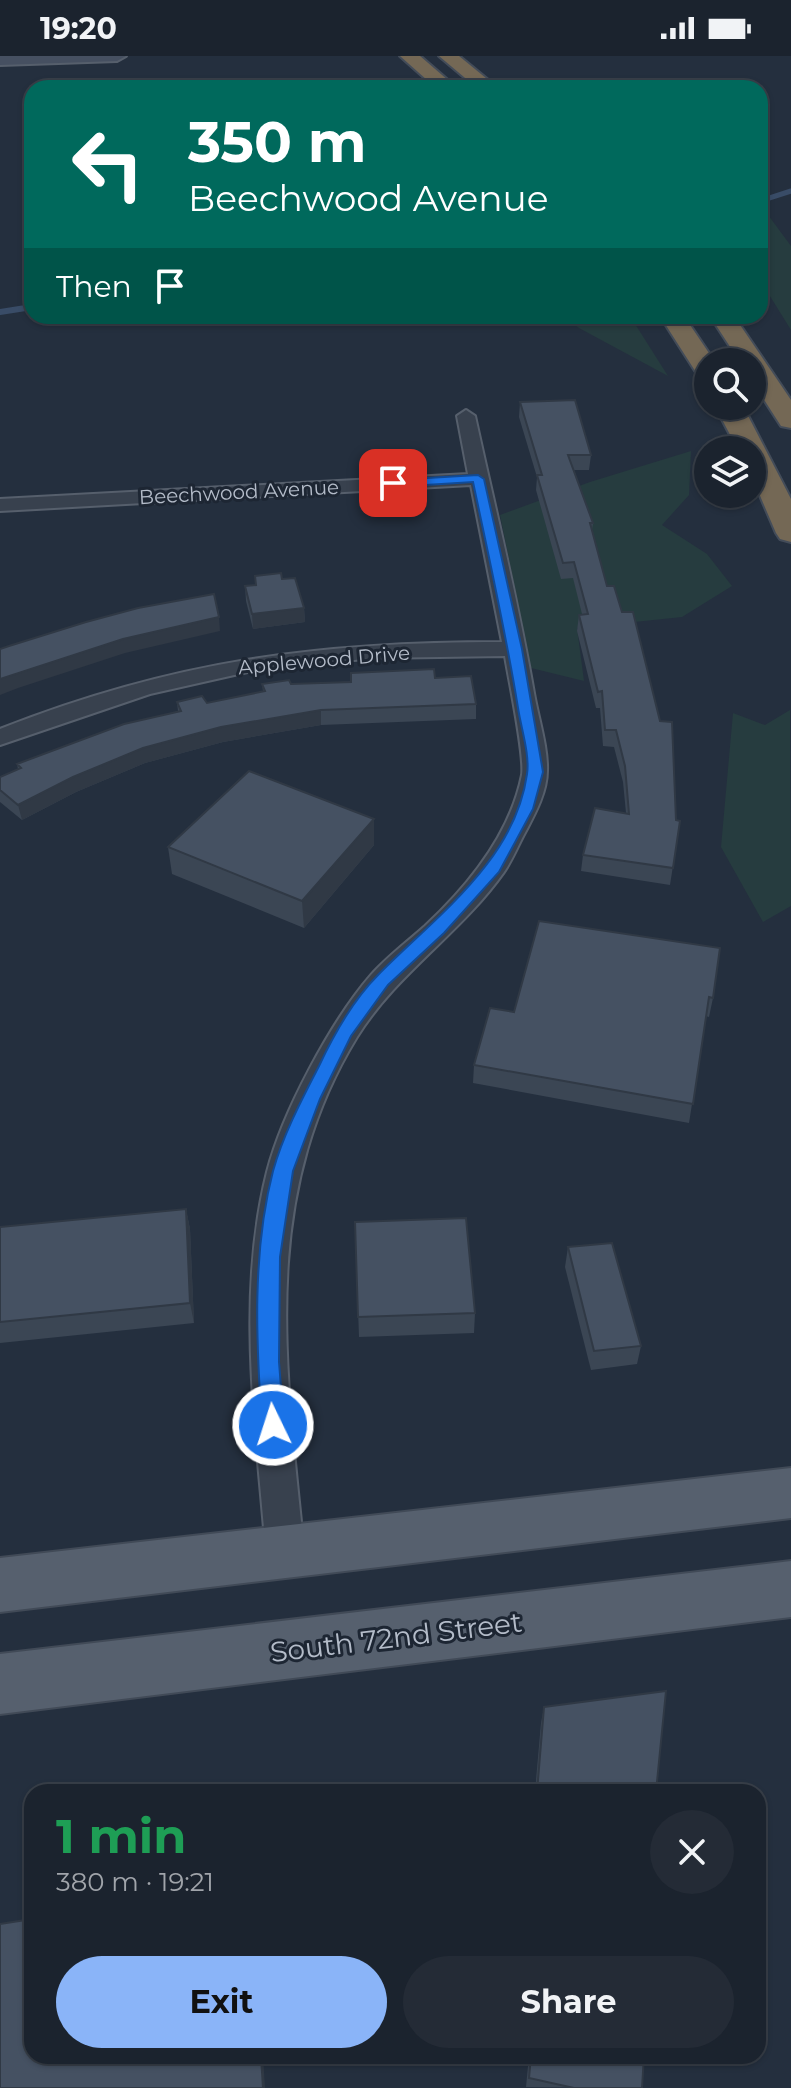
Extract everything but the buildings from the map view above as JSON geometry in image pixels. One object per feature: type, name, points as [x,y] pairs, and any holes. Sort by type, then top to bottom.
[{"type":"highway","points":[[409,56],[438,80]]},
{"type":"highway","points":[[448,56],[479,80]]},
{"type":"highway","points":[[677,324],[694,350]]},
{"type":"highway","points":[[727,324],[791,420]]},
{"type":"highway","points":[[736,420],[791,533]]},
{"type":"main road","points":[[0,1585],[791,1493]]},
{"type":"main road","name":"South 72nd Street","points":[[0,1684],[791,1589]]},
{"type":"street","points":[[0,60],[117,56]]},
{"type":"street","points":[[285,1552],[268,1362],[270,1257],[283,1171],[311,1099],[344,1033],[382,981],[438,929],[493,868],[525,809],[535,772],[515,649],[466,416]]},
{"type":"street","name":"Beechwood Avenue","points":[[0,505],[478,479]]},
{"type":"street","name":"Applewood Drive","points":[[0,738],[59,714],[213,671],[357,653],[515,649]]},
{"type":"green space","points":[[768,215],[791,246],[791,330],[768,293]]},
{"type":"green space","points":[[574,324],[635,324],[668,376]]},
{"type":"green space","points":[[691,451],[689,495],[662,525],[707,554],[732,586],[682,617],[577,628],[584,681],[531,668],[500,515],[590,482]]},
{"type":"green space","points":[[790,710],[791,906],[763,922],[721,847],[733,713],[765,725]]},
{"type":"waterway","points":[[768,198],[791,191]]},
{"type":"waterway","points":[[0,312],[24,308]]},
{"type":"route","points":[[273,1425],[268,1362],[270,1257],[283,1171],[311,1099],[344,1033],[382,981],[438,929],[493,868],[525,809],[535,772],[515,649],[478,479],[393,483]]}]
